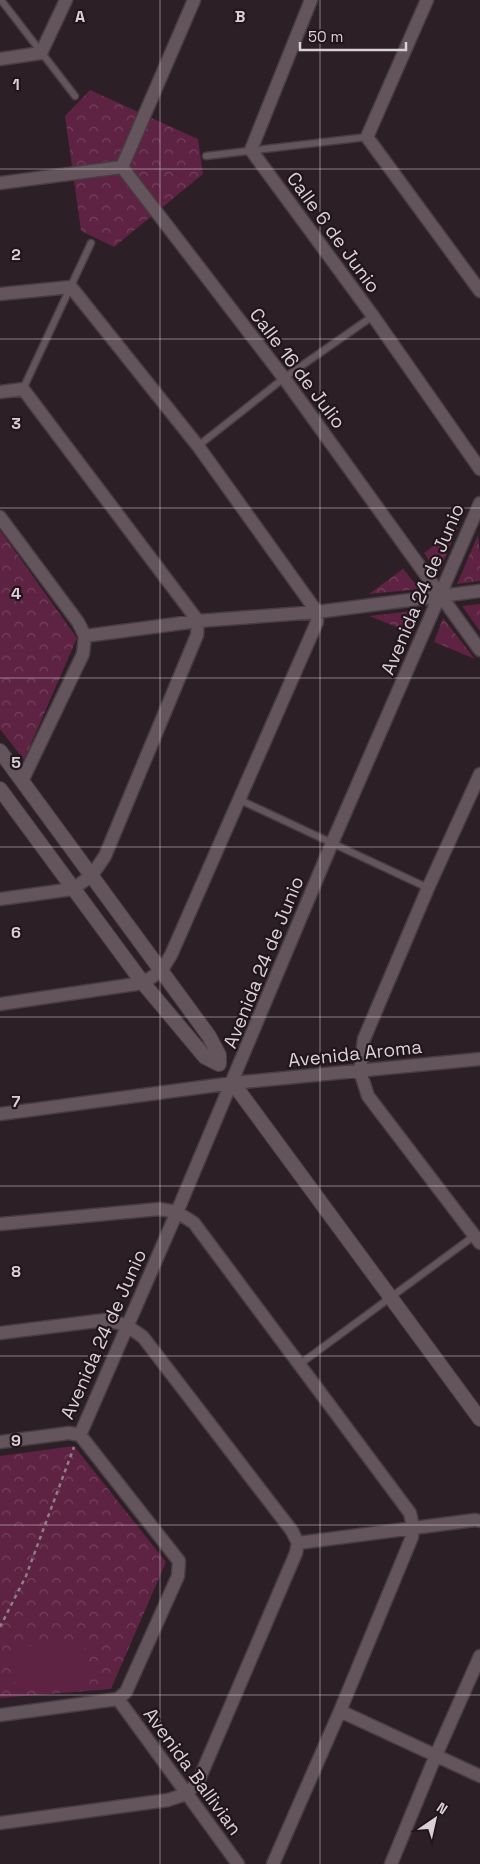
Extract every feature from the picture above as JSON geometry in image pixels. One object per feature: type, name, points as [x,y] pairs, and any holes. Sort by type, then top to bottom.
[{"type":"street","points":[[0,59],[41,53],[66,0]]},
{"type":"street","points":[[0,183],[122,167],[194,0]]},
{"type":"street","points":[[251,150],[311,0]]},
{"type":"street","points":[[427,0],[367,137],[480,291]]},
{"type":"street","name":"Calle 6 de Junio","points":[[251,150],[373,316],[480,469]]},
{"type":"street","name":"Calle 16 de Julio","points":[[122,167],[284,378],[480,650]]},
{"type":"street","points":[[0,294],[71,287],[198,446],[317,612],[317,622],[240,800],[171,955],[161,971],[143,984],[0,1004]]},
{"type":"street","points":[[0,392],[24,389],[198,621],[197,635],[109,847],[92,875],[73,889],[0,899]]},
{"type":"street","name":"Avenida 24 de Junio","points":[[80,1434],[126,1325],[178,1212],[332,843],[480,503]]},
{"type":"street","points":[[0,517],[78,622],[85,636],[83,654],[22,781]]},
{"type":"street","points":[[85,636],[198,621],[317,612],[480,591]]},
{"type":"street","points":[[0,751],[209,1036],[219,1055],[219,1064]]},
{"type":"street","points":[[477,1240],[368,1096],[360,1071],[364,1039],[428,888],[480,774]]},
{"type":"street","points":[[1,793],[143,984],[205,1057],[219,1064],[480,1419]]},
{"type":"street","name":"Avenida Aroma","points":[[0,1114],[233,1083],[480,1058]]},
{"type":"street","points":[[0,1224],[159,1209],[178,1212],[194,1223],[410,1513],[413,1527],[412,1537],[340,1711],[273,1864]]},
{"type":"street","points":[[0,1333],[105,1320],[126,1325],[143,1337],[286,1523],[298,1543],[296,1553],[198,1782],[186,1794],[168,1800],[0,1823]]},
{"type":"street","points":[[0,1442],[69,1432],[80,1434],[179,1561],[178,1576],[126,1692],[118,1699],[0,1715]]},
{"type":"street","points":[[298,1543],[413,1527],[480,1521]]},
{"type":"street","points":[[391,1864],[436,1755],[480,1656]]},
{"type":"street","name":"Avenida Ballivian","points":[[118,1699],[238,1864]]},
{"type":"street","points":[[340,1711],[480,1776]]},
{"type":"lane","points":[[1,0],[75,96]]},
{"type":"lane","points":[[206,156],[367,137]]},
{"type":"lane","points":[[24,389],[91,243]]},
{"type":"lane","points":[[198,446],[284,378],[373,316]]},
{"type":"lane","points":[[240,800],[428,888]]},
{"type":"lane","points":[[300,1364],[391,1298],[477,1240]]},
{"type":"path","points":[[0,1627],[26,1576],[80,1434]]},
{"type":"green space","points":[[90,90],[198,139],[203,174],[114,247],[81,231],[65,116]]},
{"type":"green space","points":[[458,527],[438,574],[424,553]]},
{"type":"green space","points":[[0,530],[77,638],[24,760],[0,729]]},
{"type":"green space","points":[[478,535],[480,581],[457,584]]},
{"type":"green space","points":[[403,569],[420,589],[369,594]]},
{"type":"green space","points":[[480,604],[480,631],[462,606]]},
{"type":"green space","points":[[423,610],[412,633],[369,616]]},
{"type":"green space","points":[[443,618],[475,659],[434,642]]},
{"type":"green space","points":[[74,1446],[166,1562],[111,1689],[0,1698],[0,1456]]},
{"type":"green space","points":[[84,1641],[88,1684],[16,1691],[12,1648]]}]
